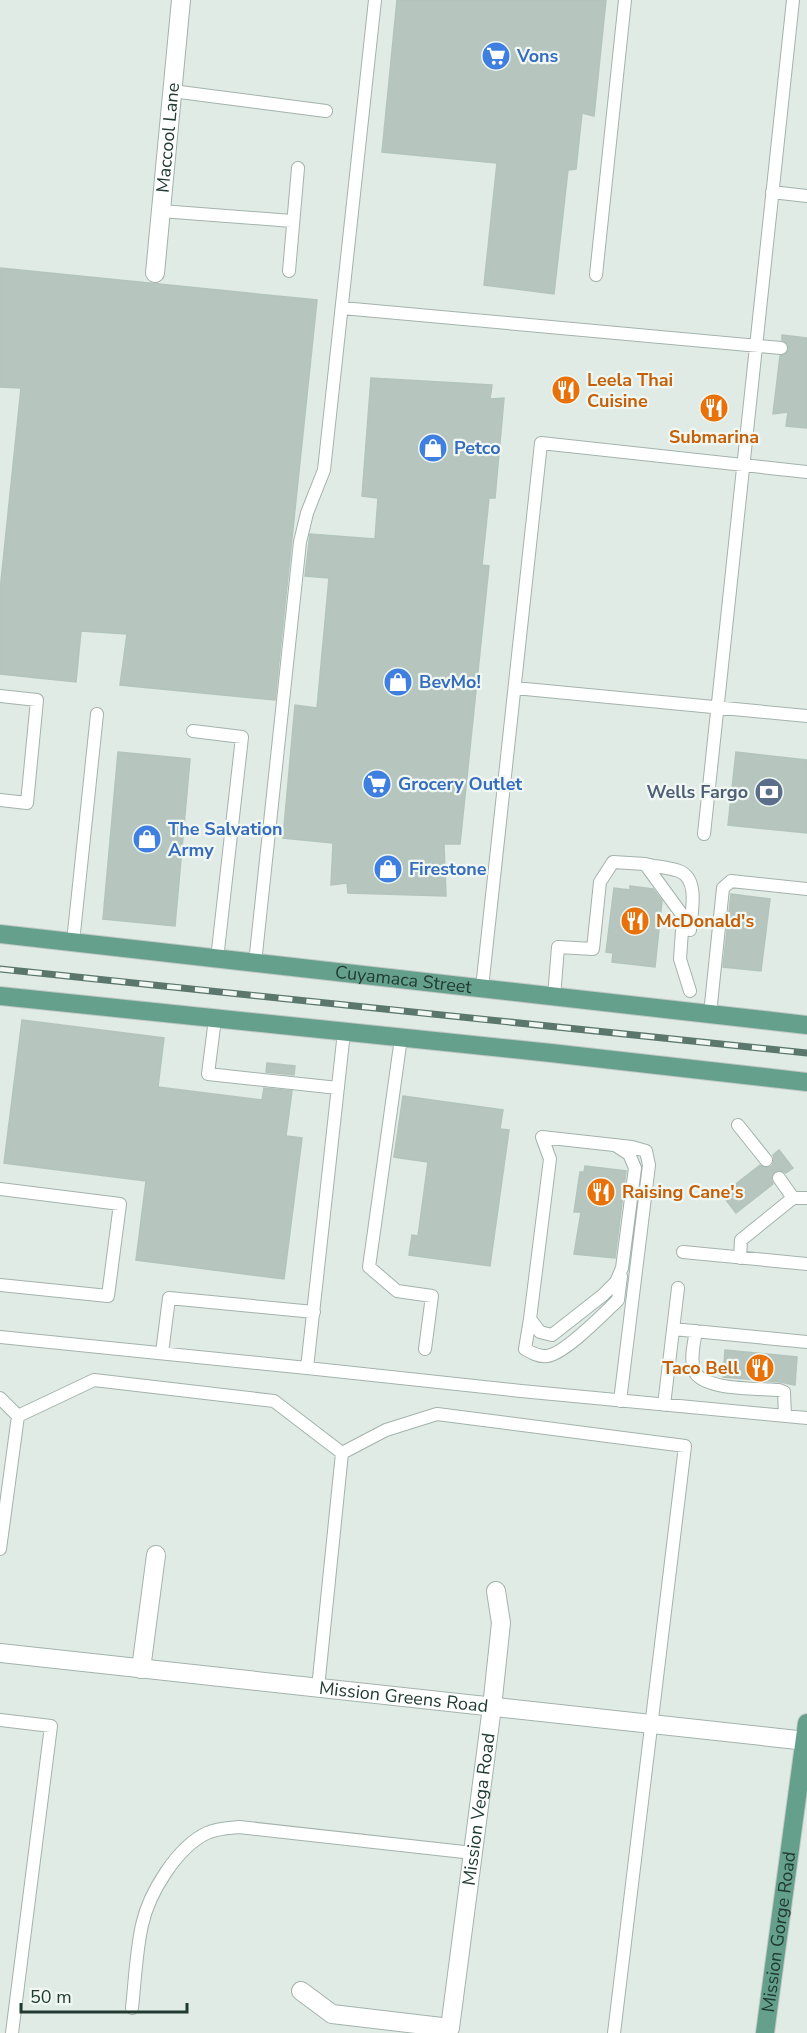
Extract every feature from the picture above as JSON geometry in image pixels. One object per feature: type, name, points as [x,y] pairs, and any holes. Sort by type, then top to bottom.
[{"type":"main road","name":"Cuyamaca Street","points":[[0,934],[807,1025]]},
{"type":"main road","points":[[0,996],[807,1082]]},
{"type":"main road","name":"Mission Gorge Road","points":[[765,2033],[806,1735]]},
{"type":"street","name":"Maccool Lane","points":[[155,273],[181,0]]},
{"type":"street","points":[[141,1669],[156,1555]]},
{"type":"street","name":"Mission Vega Road","points":[[301,1991],[332,2014],[450,2028],[501,1623],[495,1591]]},
{"type":"street","name":"Mission Greens Road","points":[[0,1653],[653,1725],[806,1735]]},
{"type":"lane","points":[[255,963],[300,542],[307,513],[324,470],[375,0]]},
{"type":"lane","points":[[596,275],[625,0]]},
{"type":"lane","points":[[704,834],[793,0]]},
{"type":"lane","points":[[172,91],[326,111]]},
{"type":"lane","points":[[289,271],[298,168]]},
{"type":"lane","points":[[772,192],[807,196]]},
{"type":"lane","points":[[161,211],[292,221]]},
{"type":"lane","points":[[342,308],[781,348]]},
{"type":"lane","points":[[483,988],[541,443],[807,472]]},
{"type":"lane","points":[[515,688],[807,716]]},
{"type":"lane","points":[[0,696],[37,700],[27,803],[0,800]]},
{"type":"lane","points":[[73,942],[97,714]]},
{"type":"lane","points":[[193,730],[242,736],[217,959]]},
{"type":"lane","points":[[554,997],[558,947],[593,949],[600,882],[613,862],[645,864],[682,872],[690,882],[693,895],[686,973]]},
{"type":"lane","points":[[645,864],[683,916],[680,959],[690,992]]},
{"type":"lane","points":[[710,1014],[723,888],[731,881],[807,889]]},
{"type":"lane","points":[[215,1018],[208,1074],[338,1088]]},
{"type":"lane","points":[[307,1368],[344,1032]]},
{"type":"lane","points":[[401,1038],[369,1267],[397,1291],[432,1296],[425,1349]]},
{"type":"lane","points":[[738,1125],[766,1160]]},
{"type":"lane","points":[[615,1145],[629,1154],[634,1168],[618,1300],[570,1343],[548,1356],[533,1354],[525,1349],[550,1159],[542,1137],[615,1145],[632,1147],[646,1151],[649,1165],[620,1401]]},
{"type":"lane","points":[[779,1178],[793,1198]]},
{"type":"lane","points":[[0,1189],[120,1203],[108,1296],[0,1285]]},
{"type":"lane","points":[[740,1258],[741,1240],[793,1198],[807,1198]]},
{"type":"lane","points":[[683,1252],[807,1264]]},
{"type":"lane","points":[[530,1318],[540,1332],[552,1335],[603,1295],[616,1282],[622,1268]]},
{"type":"lane","points":[[664,1405],[678,1288]]},
{"type":"lane","points":[[162,1353],[169,1298],[314,1312]]},
{"type":"lane","points":[[673,1329],[807,1342]]},
{"type":"lane","points":[[696,1331],[693,1367],[697,1375],[712,1384],[784,1392],[785,1416]]},
{"type":"lane","points":[[0,1337],[807,1418]]},
{"type":"lane","points":[[18,1416],[94,1380],[274,1401],[342,1453]]},
{"type":"lane","points":[[0,1398],[18,1416]]},
{"type":"lane","points":[[342,1453],[386,1430],[437,1414],[685,1446],[614,2033]]},
{"type":"lane","points":[[0,1549],[18,1416]]},
{"type":"lane","points":[[318,1688],[342,1453]]},
{"type":"lane","points":[[0,1720],[51,1726],[12,2033]]},
{"type":"lane","points":[[132,2008],[142,1926],[147,1908],[167,1871],[194,1841],[207,1833],[220,1828],[239,1827],[473,1853]]},
{"type":"building","name":"Vons","points":[[397,0],[606,0],[594,116],[582,113],[576,169],[568,170],[554,294],[484,285],[497,163],[382,152]]},
{"type":"building","points":[[0,268],[317,300],[275,700],[120,685],[127,634],[81,631],[76,682],[0,674],[0,591],[21,388],[0,387]]},
{"type":"building","points":[[782,335],[807,338],[807,428],[786,426],[788,412],[773,414],[780,356],[785,355],[789,349],[788,344],[782,340]]},
{"type":"building","points":[[371,378],[492,385],[490,399],[504,398],[495,498],[489,498],[482,565],[489,566],[460,844],[444,844],[446,896],[348,893],[347,883],[331,885],[333,843],[283,838],[295,705],[317,708],[329,578],[305,576],[310,534],[375,539],[378,498],[362,496]]},
{"type":"building","name":"The Salvation Army","points":[[118,752],[190,759],[175,926],[103,919]]},
{"type":"building","name":"Wells Fargo","points":[[736,752],[807,760],[807,833],[728,825]]},
{"type":"building","name":"McDonald's","points":[[630,886],[653,889],[662,901],[655,967],[612,962],[613,953],[606,952],[614,888],[630,890]]},
{"type":"building","points":[[731,894],[770,899],[761,971],[723,967]]},
{"type":"building","points":[[22,1020],[164,1038],[158,1087],[262,1100],[264,1088],[292,1091],[286,1136],[302,1138],[284,1279],[136,1260],[146,1181],[4,1163]]},
{"type":"building","points":[[267,1063],[295,1066],[294,1075],[266,1072]]},
{"type":"building","points":[[403,1096],[503,1110],[500,1129],[509,1130],[490,1266],[409,1255],[412,1235],[418,1236],[428,1162],[394,1157]]},
{"type":"building","points":[[779,1150],[793,1168],[786,1173],[779,1170],[774,1172],[771,1178],[773,1184],[736,1213],[722,1195],[760,1165],[767,1168],[772,1166],[773,1155]]},
{"type":"building","name":"Raising Cane's","points":[[585,1166],[626,1171],[615,1258],[574,1254],[581,1212],[574,1212],[580,1172],[584,1172]]},
{"type":"building","name":"Taco Bell","points":[[725,1350],[797,1357],[795,1385],[723,1377]]},
{"type":"railway","points":[[0,969],[807,1053]]},
{"type":"place","name":"Vons","points":[[496,56]]},
{"type":"place","name":"Leela Thai Cuisine","points":[[566,390]]},
{"type":"place","name":"Submarina","points":[[714,408]]},
{"type":"place","name":"Petco","points":[[433,448]]},
{"type":"place","name":"BevMo!","points":[[398,682]]},
{"type":"place","name":"Grocery Outlet","points":[[377,784]]},
{"type":"place","name":"Wells Fargo","points":[[769,792]]},
{"type":"place","name":"The Salvation Army","points":[[147,839]]},
{"type":"place","name":"Firestone","points":[[388,869]]},
{"type":"place","name":"McDonald's","points":[[635,921]]},
{"type":"place","name":"Raising Cane's","points":[[601,1192]]},
{"type":"place","name":"Taco Bell","points":[[760,1368]]}]
